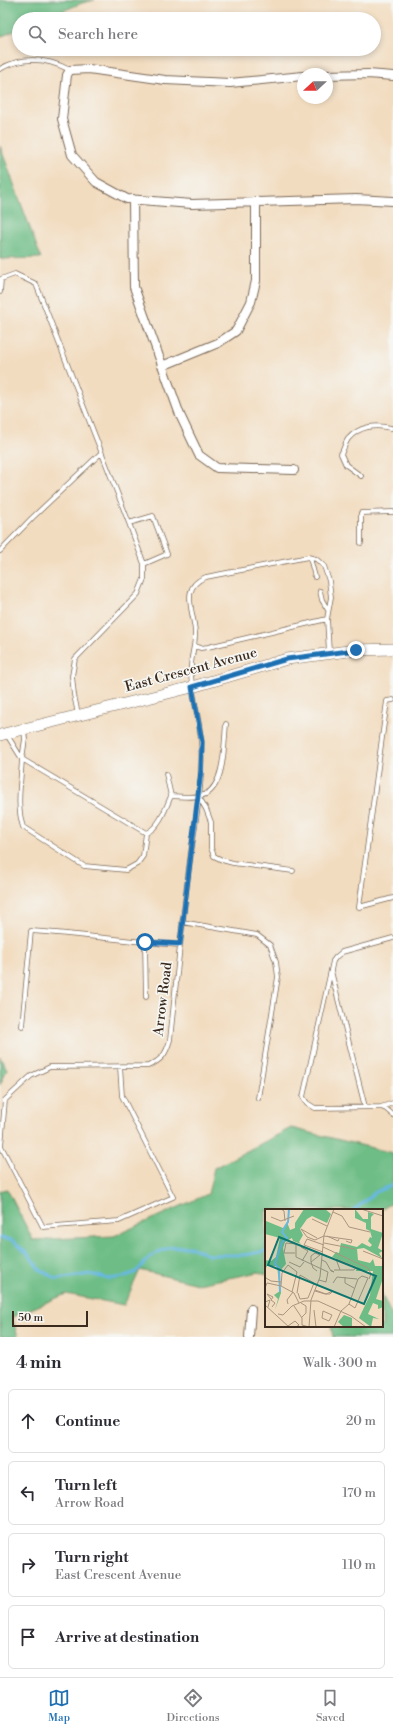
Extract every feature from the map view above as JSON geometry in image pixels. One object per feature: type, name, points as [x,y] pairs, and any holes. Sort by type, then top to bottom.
[{"type":"street","points":[[297,77],[230,83],[165,80],[89,69],[70,70],[67,75],[62,119],[72,155],[96,182],[127,198],[192,204],[356,199],[393,201]]},
{"type":"street","points":[[333,75],[368,74],[393,76]]},
{"type":"street","points":[[133,199],[134,287],[180,415],[199,455],[217,468],[294,470]]},
{"type":"street","points":[[162,366],[218,343],[236,331],[251,302],[256,281],[256,201]]},
{"type":"street","name":"East Crescent Avenue","points":[[3,734],[78,714],[192,687],[287,659],[356,650],[393,649]]},
{"type":"street","points":[[249,1337],[251,1310]]},
{"type":"lane","points":[[0,69],[20,61],[41,60],[57,63],[70,70]]},
{"type":"lane","points":[[0,292],[1,279],[15,274],[36,284],[130,524],[144,564],[144,579],[138,594],[75,659],[72,676],[78,714]]},
{"type":"lane","points":[[361,476],[346,465],[341,454],[349,439],[365,427],[380,425],[392,428]]},
{"type":"lane","points":[[0,551],[101,452]]},
{"type":"lane","points":[[361,543],[361,512],[393,512]]},
{"type":"lane","points":[[130,524],[153,516],[167,554],[144,564]]},
{"type":"lane","points":[[315,577],[310,558],[316,559],[324,566],[330,581],[331,597],[327,620],[329,653]]},
{"type":"lane","name":"Arrow Road","points":[[120,1067],[122,1096],[173,1197],[119,1221],[42,1227],[1,1146],[5,1100],[31,1076],[50,1067],[148,1066],[158,1062],[164,1057],[170,1040],[182,922],[201,771],[202,742],[192,687],[191,658],[196,632],[190,601],[191,590],[198,580],[206,577],[310,558]]},
{"type":"lane","points":[[320,592],[322,600],[328,611]]},
{"type":"lane","points":[[194,646],[202,648],[208,647],[327,620]]},
{"type":"lane","points":[[393,700],[387,701],[359,907],[393,898]]},
{"type":"lane","points":[[171,796],[198,796],[206,794],[213,788],[219,778],[226,724]]},
{"type":"lane","points":[[24,728],[25,739],[22,759],[20,797],[20,820],[23,828],[84,866],[126,870],[137,864],[143,856],[146,834]]},
{"type":"lane","points":[[3,734],[22,759],[146,834]]},
{"type":"lane","points":[[146,834],[153,830],[168,805],[171,796],[166,774]]},
{"type":"lane","points":[[198,796],[206,809],[211,822],[211,848],[214,856],[233,863],[293,871]]},
{"type":"lane","points":[[182,922],[257,935],[270,945],[276,962],[278,977],[258,1098]]},
{"type":"lane","points":[[22,1026],[31,931],[94,935],[127,941],[180,944]]},
{"type":"lane","points":[[393,938],[342,952],[336,957],[330,969],[303,1097],[315,1108],[381,1107],[386,1108],[393,1114]]},
{"type":"lane","points":[[145,942],[146,997]]},
{"type":"lane","points":[[330,969],[365,1107]]},
{"type":"lane","points":[[381,1107],[393,1103]]},
{"type":"green space","points":[[0,0],[95,0],[82,3],[60,12],[12,12],[12,32],[0,37]]},
{"type":"green space","points":[[0,146],[41,258],[0,259]]},
{"type":"green space","points":[[0,1057],[7,1069],[0,1085]]},
{"type":"green space","points":[[291,1128],[393,1153],[393,1203],[381,1209],[265,1209],[265,1275],[259,1272],[198,1284],[140,1270],[124,1305],[66,1294],[12,1317],[18,1337],[0,1337],[0,1191],[7,1189],[33,1240],[114,1236],[208,1194],[214,1168]]},
{"type":"green space","points":[[383,1297],[393,1318],[393,1337],[333,1337],[331,1327],[383,1327]]},
{"type":"waterway","points":[[355,1209],[376,1192],[393,1185]]},
{"type":"waterway","points":[[0,1238],[12,1240],[29,1255],[39,1269],[57,1279],[90,1274],[109,1279],[123,1277],[136,1272],[151,1256],[170,1247],[191,1247],[208,1255],[244,1255],[265,1251]]},
{"type":"route","points":[[145,942],[180,944],[201,771],[202,742],[192,687],[287,659],[356,650]]}]
